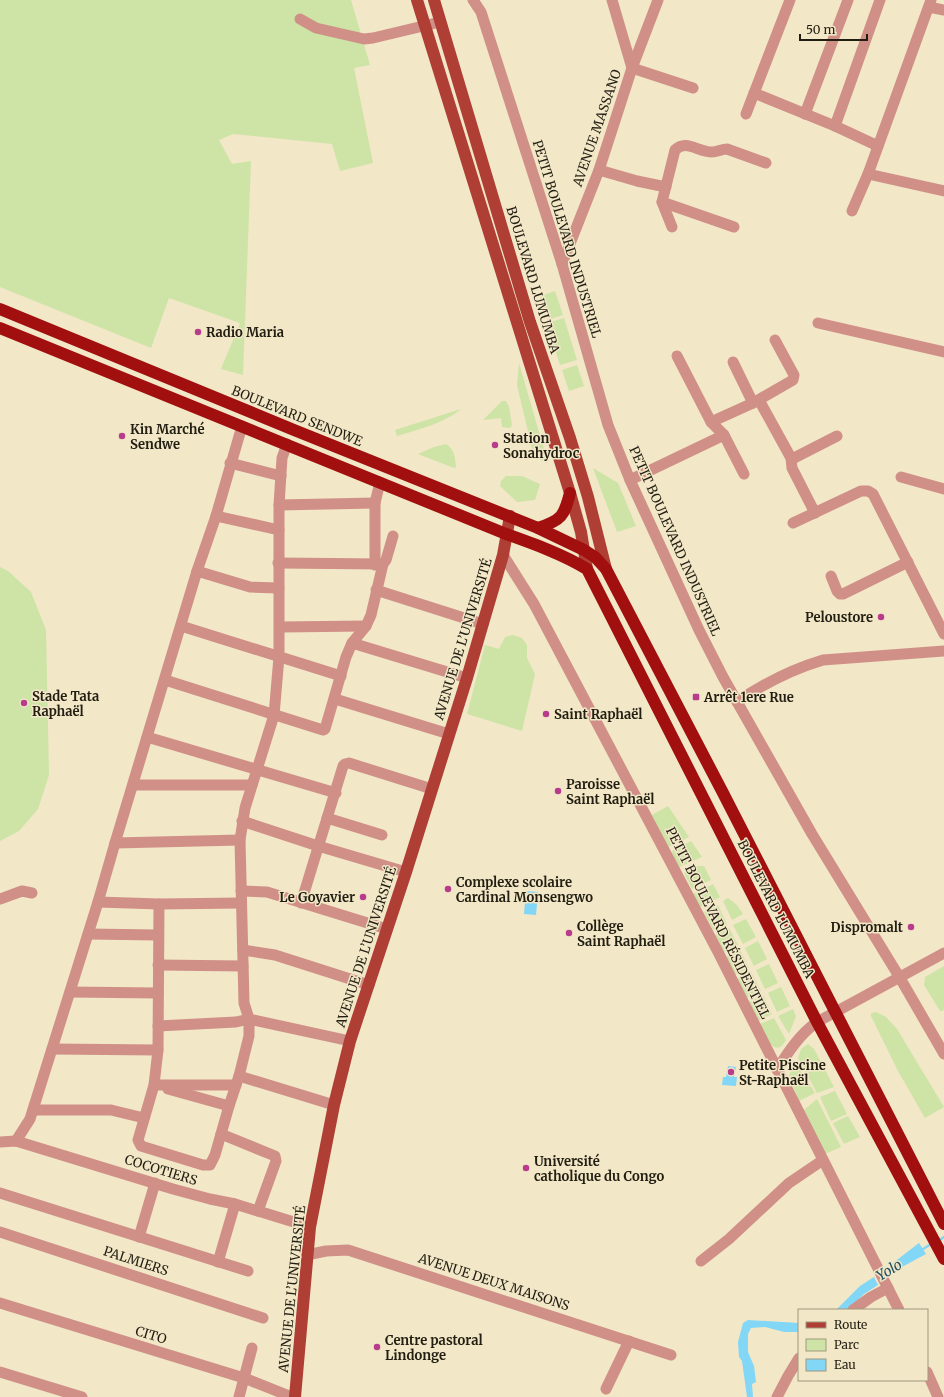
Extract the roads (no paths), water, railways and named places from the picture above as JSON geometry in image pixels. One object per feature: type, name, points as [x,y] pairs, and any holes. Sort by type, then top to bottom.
[{"type":"highway","name":"BOULEVARD SENDWE","points":[[0,309],[301,433],[510,516],[584,550]]},
{"type":"highway","points":[[0,328],[506,534],[549,550],[573,560],[587,569]]},
{"type":"highway","points":[[538,528],[552,523],[561,517],[566,510],[570,493]]},
{"type":"highway","name":"BOULEVARD LUMUMBA","points":[[584,550],[595,557],[606,569],[941,1219]]},
{"type":"highway","name":"BOULEVARD LUMUMBA","points":[[587,569],[817,1022],[943,1258]]},
{"type":"main road","name":"BOULEVARD LUMUMBA","points":[[418,0],[570,493],[580,532],[587,569]]},
{"type":"main road","name":"BOULEVARD LUMUMBA","points":[[434,0],[523,298],[570,438],[606,569]]},
{"type":"main road","name":"AVENUE DE L’UNIVERSITÉ","points":[[295,1397],[307,1255],[304,1226],[350,1041],[406,872],[467,678],[503,555],[510,516]]},
{"type":"street","name":"PETIT BOULEVARD INDUSTRIEL","points":[[473,0],[481,12],[562,264],[608,425],[630,480],[699,630],[723,677],[812,834],[900,978],[944,1054]]},
{"type":"street","points":[[612,0],[632,68],[693,88]]},
{"type":"street","name":"AVENUE MASSANO","points":[[562,264],[599,170],[632,68],[658,0]]},
{"type":"street","points":[[746,114],[790,0]]},
{"type":"street","points":[[805,114],[848,0]]},
{"type":"street","points":[[835,126],[880,0]]},
{"type":"street","points":[[852,211],[868,174],[930,3],[944,10]]},
{"type":"street","points":[[300,19],[316,28],[364,39],[440,22]]},
{"type":"street","points":[[754,93],[835,126],[878,146]]},
{"type":"street","points":[[672,227],[662,202],[675,150],[680,146],[685,145],[710,152],[727,149],[766,163]]},
{"type":"street","points":[[599,170],[637,181],[666,187]]},
{"type":"street","points":[[868,174],[944,191]]},
{"type":"street","points":[[662,202],[734,227]]},
{"type":"street","points":[[818,323],[944,352]]},
{"type":"street","points":[[711,422],[756,401],[793,380],[794,375],[775,340]]},
{"type":"street","points":[[677,356],[711,422],[724,435],[744,474]]},
{"type":"street","points":[[733,362],[791,458],[792,468],[815,513]]},
{"type":"street","points":[[0,1142],[16,1141],[28,1124],[33,1110],[98,902],[197,571],[216,516],[230,463],[242,426]]},
{"type":"street","points":[[630,480],[724,435]]},
{"type":"street","points":[[791,458],[794,458],[837,436]]},
{"type":"street","points":[[159,904],[158,1050],[154,1084],[138,1140],[141,1146],[203,1165],[208,1165],[212,1163],[238,1080],[249,1036],[249,1019],[244,1003],[240,840],[242,821],[274,715],[280,627],[278,563],[279,505],[282,458],[286,444]]},
{"type":"street","points":[[230,463],[281,476]]},
{"type":"street","points":[[901,477],[944,489]]},
{"type":"street","points":[[165,680],[274,715],[323,730],[325,729],[346,657],[352,643],[366,626],[371,615],[379,564],[375,503],[380,482]]},
{"type":"street","points":[[793,523],[861,492],[868,491],[873,494],[944,634]]},
{"type":"street","points":[[279,505],[375,503]]},
{"type":"street","points":[[216,516],[279,530]]},
{"type":"street","points":[[278,563],[379,564],[386,560],[393,536]]},
{"type":"street","name":"PETIT BOULEVARD RÉSIDENTIEL","points":[[503,555],[534,604],[717,950],[899,1309]]},
{"type":"street","points":[[831,576],[837,591],[840,594],[843,594],[908,562]]},
{"type":"street","points":[[197,571],[250,587],[279,588]]},
{"type":"street","points":[[376,590],[483,624]]},
{"type":"street","points":[[181,626],[341,676]]},
{"type":"street","points":[[280,627],[366,626]]},
{"type":"street","points":[[352,643],[467,678]]},
{"type":"street","points":[[738,702],[777,678],[804,666],[823,660],[944,651]]},
{"type":"street","points":[[335,698],[449,734]]},
{"type":"street","points":[[147,737],[336,793]]},
{"type":"street","points":[[301,903],[336,793],[343,766],[345,764],[432,789]]},
{"type":"street","points":[[133,785],[252,785]]},
{"type":"street","points":[[327,818],[382,835]]},
{"type":"street","points":[[242,821],[318,846],[406,872]]},
{"type":"street","points":[[115,843],[240,840]]},
{"type":"street","points":[[0,899],[22,891],[32,894]]},
{"type":"street","points":[[241,891],[267,892],[387,929]]},
{"type":"street","points":[[98,902],[159,904],[241,903]]},
{"type":"street","points":[[88,934],[158,936]]},
{"type":"street","points":[[243,950],[276,955],[368,985]]},
{"type":"street","points":[[777,1070],[802,1034],[817,1022],[944,953]]},
{"type":"street","points":[[158,965],[243,966]]},
{"type":"street","points":[[70,992],[158,993]]},
{"type":"street","points":[[158,1026],[236,1022],[249,1019],[350,1041]]},
{"type":"street","points":[[52,1050],[158,1050]]},
{"type":"street","points":[[154,1084],[238,1080],[334,1105]]},
{"type":"street","points":[[154,1084],[229,1106]]},
{"type":"street","points":[[33,1110],[111,1110],[144,1118]]},
{"type":"street","points":[[221,1134],[275,1156],[276,1161],[258,1211]]},
{"type":"street","name":"COCOTIERS","points":[[16,1141],[210,1199],[235,1204],[304,1226]]},
{"type":"street","points":[[701,1261],[729,1239],[789,1183],[823,1160]]},
{"type":"street","points":[[139,1237],[155,1183]]},
{"type":"street","points":[[0,1193],[248,1271]]},
{"type":"street","points":[[218,1262],[235,1204]]},
{"type":"street","name":"PALMIERS","points":[[0,1232],[263,1318]]},
{"type":"street","name":"AVENUE DEUX MAISONS","points":[[307,1255],[326,1251],[348,1250],[671,1355]]},
{"type":"street","points":[[854,1309],[887,1285]]},
{"type":"street","name":"CITO","points":[[0,1302],[244,1378],[292,1397]]},
{"type":"street","points":[[606,1389],[629,1342]]},
{"type":"street","points":[[239,1397],[252,1348]]},
{"type":"street","points":[[777,1397],[798,1360]]},
{"type":"street","points":[[0,1372],[82,1397]]},
{"type":"street","points":[[928,1374],[938,1397]]},
{"type":"water","points":[[526,891],[538,892],[536,915],[524,914]]},
{"type":"water","name":"Petite Piscine St-Raphaël","points":[[728,1066],[736,1067],[734,1077],[737,1077],[736,1086],[722,1085],[723,1077],[726,1077]]},
{"type":"water","points":[[919,1243],[926,1254],[900,1268],[893,1274],[889,1266]]},
{"type":"water","points":[[874,1277],[878,1285],[864,1294],[849,1309],[837,1309],[860,1286]]},
{"type":"water","points":[[748,1320],[798,1323],[798,1332],[784,1332],[765,1327],[751,1328],[748,1334],[748,1352],[754,1366],[756,1382],[752,1384],[753,1397],[747,1397],[742,1361],[739,1357],[738,1342],[743,1323]]},
{"type":"waterway","name":"Yolo","points":[[938,1241],[944,1237]]},
{"type":"waterway","name":"Yolo","points":[[920,1251],[931,1244]]},
{"type":"place","name":"Radio Maria","points":[[198,332]]},
{"type":"place","name":"Kin Marché Sendwe","points":[[122,436]]},
{"type":"place","name":"Station Sonahydroc","points":[[495,445]]},
{"type":"place","name":"Peloustore","points":[[881,617]]},
{"type":"place","name":"Arrêt 1ere Rue","points":[[696,697]]},
{"type":"place","name":"Stade Tata Raphaël","points":[[24,703]]},
{"type":"place","name":"Saint Raphaël","points":[[546,714]]},
{"type":"place","name":"Paroisse Saint Raphaël","points":[[558,791]]},
{"type":"place","name":"Complexe scolaire Cardinal Monsengwo","points":[[448,889]]},
{"type":"place","name":"Le Goyavier","points":[[363,897]]},
{"type":"place","name":"Dispromalt","points":[[911,927]]},
{"type":"place","name":"Collège Saint Raphaël","points":[[569,933]]},
{"type":"place","name":"Petite Piscine St-Raphaël","points":[[731,1072]]},
{"type":"place","name":"Université catholique du Congo","points":[[526,1168]]},
{"type":"place","name":"Centre pastoral Lindonge","points":[[377,1347]]}]
